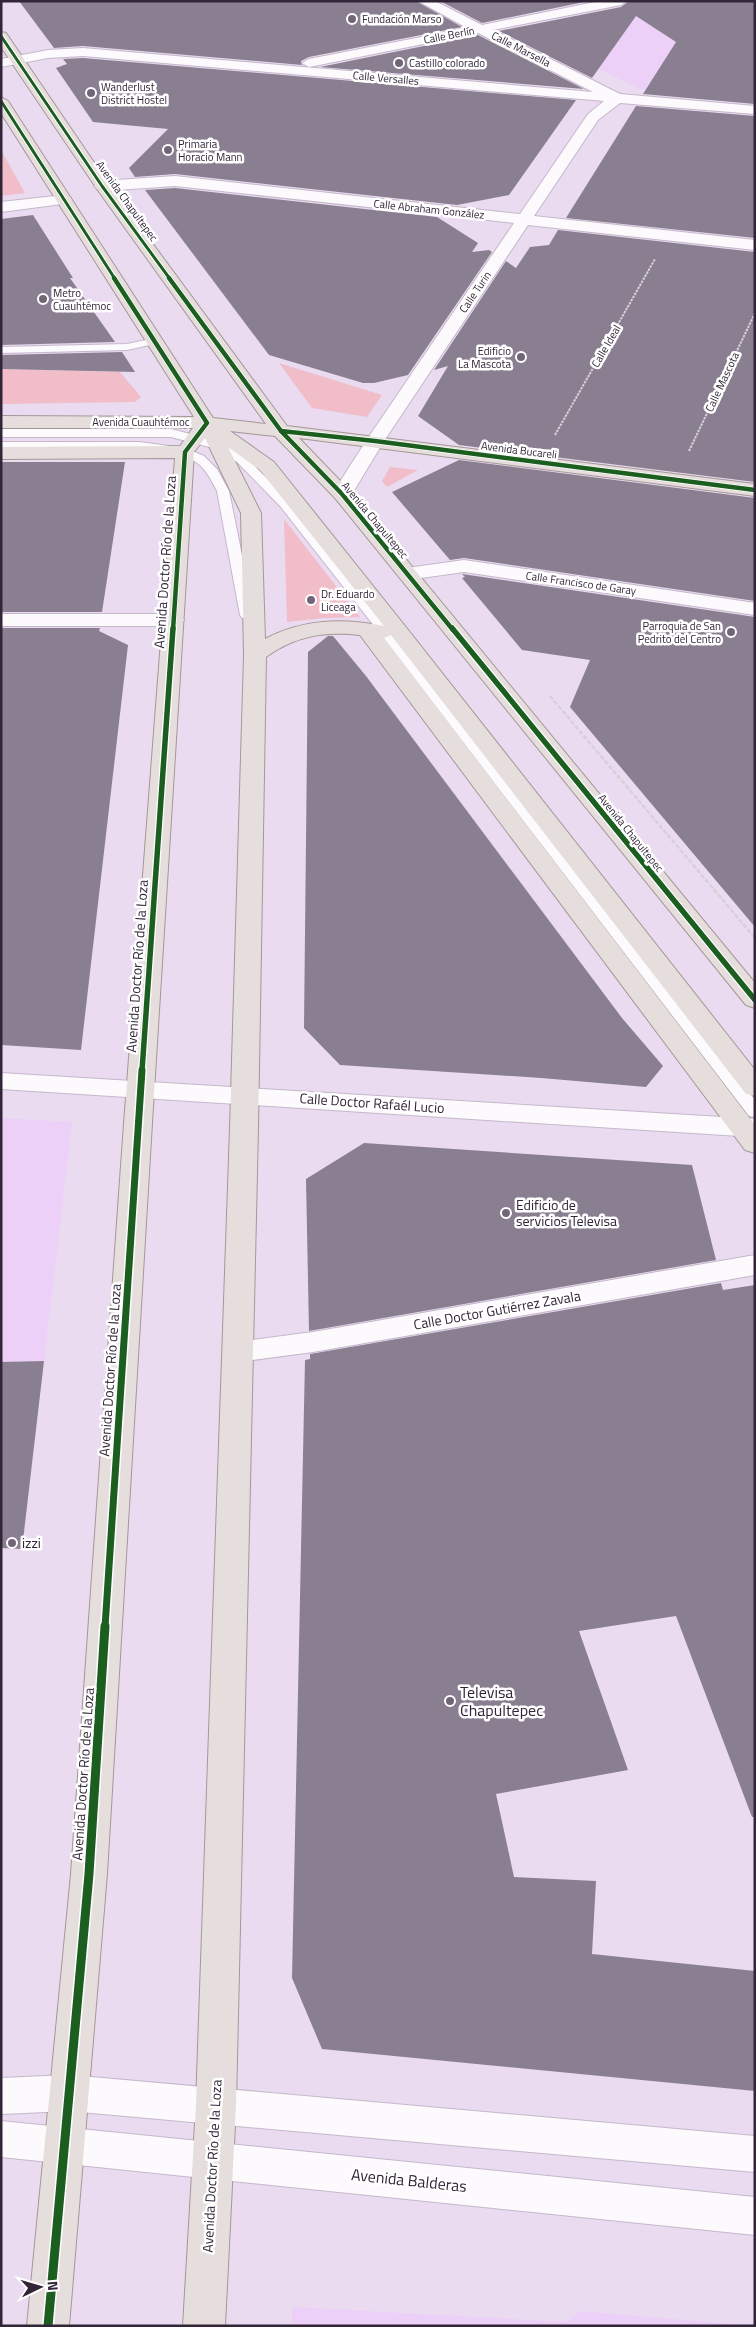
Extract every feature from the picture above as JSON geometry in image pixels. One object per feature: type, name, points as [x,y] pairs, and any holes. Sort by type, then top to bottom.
[{"type":"main road","name":"Avenida Chapultepec","points":[[1,36],[102,186],[281,431],[342,494],[755,1000]]},
{"type":"main road","points":[[1,101],[6,117],[64,200],[155,341],[196,438],[267,466],[385,632],[752,1128]]},
{"type":"main road","name":"Avenida Cuauhtémoc","points":[[1,422],[196,438]]},
{"type":"main road","name":"Avenida Cuauhtémoc","points":[[1,453],[281,431]]},
{"type":"main road","name":"Avenida Bucareli","points":[[281,431],[375,441],[755,490]]},
{"type":"main road","name":"Avenida Doctor Río de la Loza","points":[[48,2326],[90,1864],[174,620],[196,438],[217,445],[252,513],[255,656],[245,1096],[216,2105],[204,2326]]},
{"type":"main road","points":[[255,656],[270,644],[288,635],[310,628],[334,626],[385,632],[755,1088]]},
{"type":"street","name":"Calle Marsella","points":[[424,1],[617,98]]},
{"type":"street","name":"Calle Berlín","points":[[278,69],[621,1]]},
{"type":"street","name":"Calle Versalles","points":[[1,63],[48,54],[83,52],[755,110]]},
{"type":"street","name":"Calle Turin","points":[[342,494],[375,441],[593,117],[617,98]]},
{"type":"street","name":"Calle Abraham González","points":[[102,186],[174,181],[755,245]]},
{"type":"street","points":[[1,207],[64,200]]},
{"type":"street","name":"Calle Francisco de Garay","points":[[407,574],[464,566],[755,609]]},
{"type":"street","points":[[1,620],[174,620]]},
{"type":"street","name":"Calle Doctor Rafaél Lucio","points":[[1,1081],[752,1128]]},
{"type":"street","name":"Calle Doctor Gutiérrez Zavala","points":[[238,1352],[323,1340],[755,1265]]},
{"type":"street","points":[[1,2096],[69,2093],[755,2154]]},
{"type":"street","name":"Avenida Balderas","points":[[1,2139],[212,2159],[755,2216]]},
{"type":"lane","points":[[1,350],[127,347],[155,341]]},
{"type":"lane","points":[[1,434],[171,434],[196,438]]},
{"type":"lane","points":[[1,446],[139,446],[196,438]]},
{"type":"lane","points":[[196,438],[200,459],[213,472],[223,491],[255,656]]},
{"type":"lane","points":[[217,445],[242,460],[284,503],[385,632]]},
{"type":"path","points":[[548,694],[755,938]]},
{"type":"shaded area","points":[[670,1],[755,99],[642,90],[527,34]]},
{"type":"shaded area","points":[[1,150],[25,193],[1,196]]},
{"type":"shaded area","points":[[279,363],[382,395],[367,417],[312,408]]},
{"type":"shaded area","points":[[1,369],[120,372],[141,397],[135,402],[1,404]]},
{"type":"shaded area","points":[[390,467],[418,470],[387,487],[382,481]]},
{"type":"shaded area","points":[[284,519],[360,617],[287,622]]},
{"type":"shaded area","points":[[1,1118],[72,1122],[44,1361],[1,1362]]},
{"type":"shaded area","points":[[292,2307],[568,2322],[579,2311],[755,2326],[292,2326]]},
{"type":"building","points":[[19,1],[416,1],[462,27],[309,57],[301,61],[302,65],[83,46],[54,48]]},
{"type":"building","points":[[440,1],[589,1],[482,23]]},
{"type":"building","points":[[629,1],[755,1],[755,104],[643,94],[676,42],[636,16],[592,78],[499,31],[621,7]]},
{"type":"building","points":[[478,35],[584,89],[320,67]]},
{"type":"building","points":[[83,58],[576,100],[509,195],[457,205],[175,174],[135,177],[129,168],[168,129],[93,122],[56,68],[67,64],[63,59]]},
{"type":"building","points":[[636,106],[755,116],[755,238],[566,218]]},
{"type":"building","points":[[175,188],[437,217],[478,243],[472,252],[489,250],[492,252],[408,375],[374,383],[363,383],[269,355],[145,190]]},
{"type":"building","points":[[33,215],[73,278],[70,278],[115,342],[1,345],[1,219]]},
{"type":"building","name":"Edificio La Mascota","points":[[558,230],[755,252],[755,482],[459,445],[418,416],[448,366],[434,370],[506,261],[516,268],[530,247],[549,245]]},
{"type":"building","points":[[122,352],[135,372],[1,369],[1,355]]},
{"type":"building","points":[[459,460],[755,498],[755,601],[464,558],[450,560],[392,492]]},
{"type":"building","points":[[1,462],[125,462],[102,612],[1,612]]},
{"type":"building","points":[[462,574],[755,617],[755,927],[570,707],[590,660],[522,650],[462,578],[465,577]]},
{"type":"building","points":[[1,628],[100,628],[99,631],[128,645],[81,1050],[1,1045]]},
{"type":"building","points":[[328,636],[333,636],[366,676],[622,1018],[663,1066],[646,1087],[340,1065],[304,1028],[308,652]]},
{"type":"building","name":"Edificio de servicios Televisa","points":[[364,1143],[692,1165],[716,1260],[309,1331],[306,1179]]},
{"type":"building","name":"Televisa Chapultepec","points":[[721,1283],[723,1290],[755,1285],[755,1817],[752,1817],[676,1616],[579,1631],[628,1770],[496,1794],[514,1877],[596,1881],[592,1954],[755,1971],[755,2091],[322,2049],[292,1978],[305,1360],[310,1359],[310,1354]]},
{"type":"building","name":"izzi","points":[[44,1361],[22,1549],[1,1548],[1,1362]]},
{"type":"cycle path","points":[[1,36],[102,186],[281,431],[342,494],[755,1000]]},
{"type":"cycle path","points":[[1,101],[207,423],[185,452],[138,1123],[89,1874],[48,2326]]},
{"type":"cycle path","points":[[281,431],[375,441],[755,490]]},
{"type":"place","name":"Fundación Marso","points":[[352,19]]},
{"type":"place","name":"Castillo colorado","points":[[399,63]]},
{"type":"place","name":"Wanderlust District Hostel","points":[[91,93]]},
{"type":"place","name":"Primaria Horacio Mann","points":[[168,150]]},
{"type":"place","name":"Metro Cuauhtémoc","points":[[43,299]]},
{"type":"place","name":"Edificio La Mascota","points":[[521,357]]},
{"type":"place","name":"Dr. Eduardo Liceaga","points":[[311,600]]},
{"type":"place","name":"Parroquia de San Pedrito del Centro","points":[[731,632]]},
{"type":"place","name":"Edificio de servicios Televisa","points":[[506,1213]]},
{"type":"place","name":"izzi","points":[[12,1543]]},
{"type":"place","name":"Televisa Chapultepec","points":[[450,1701]]}]
